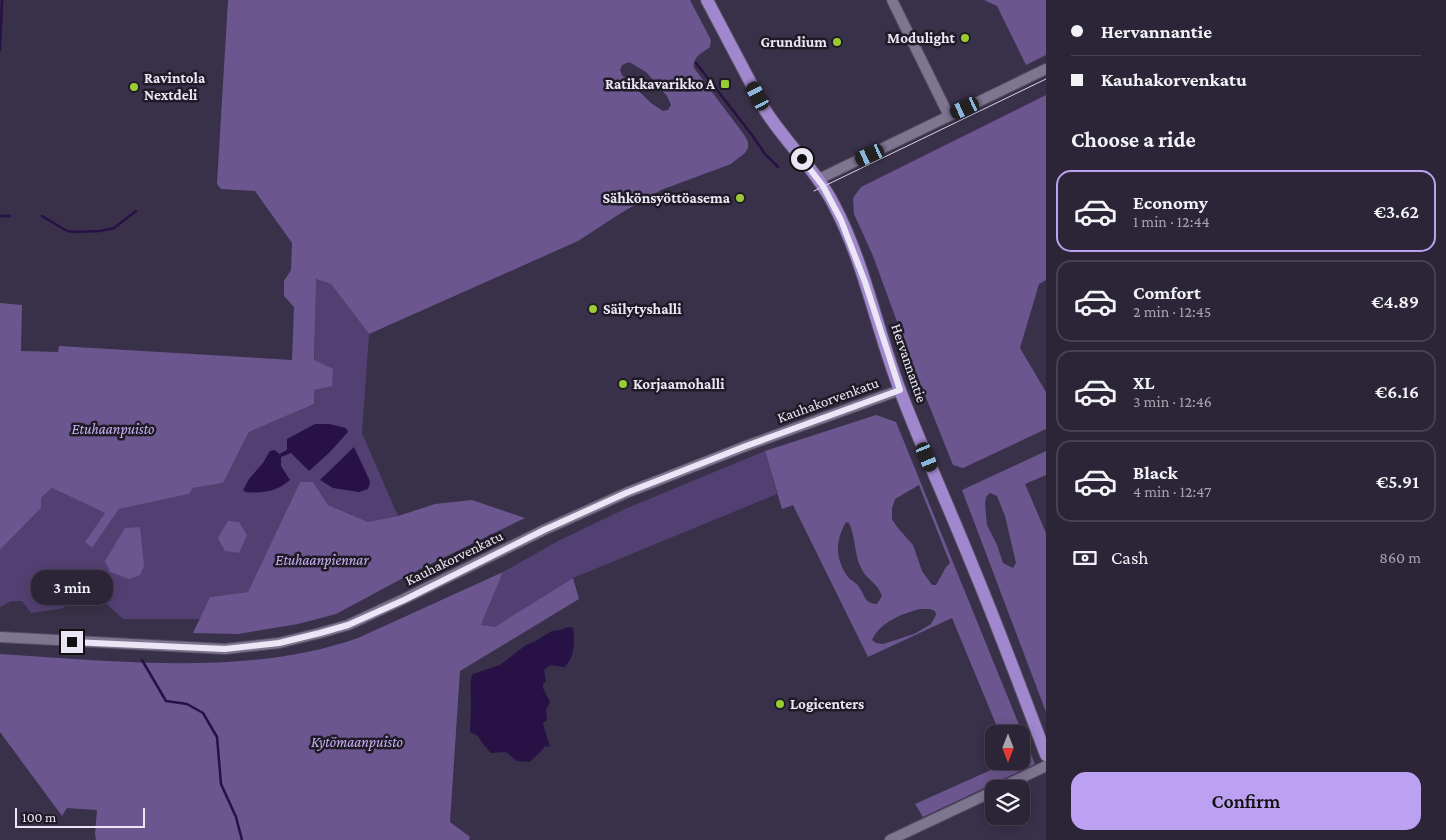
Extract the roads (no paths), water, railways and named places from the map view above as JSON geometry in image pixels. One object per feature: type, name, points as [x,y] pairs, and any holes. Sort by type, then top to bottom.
[{"type":"main road","name":"Hervannantie","points":[[708,0],[770,118],[819,180],[834,204],[865,282],[900,390],[975,571],[1046,755]]},
{"type":"street","points":[[892,0],[949,116]]},
{"type":"street","points":[[819,180],[1046,69]]},
{"type":"street","name":"Kauhakorvenkatu","points":[[0,638],[225,649],[279,643],[320,633],[348,625],[404,600],[544,530],[634,490],[746,446],[900,390]]},
{"type":"street","points":[[1017,780],[1046,766]]},
{"type":"street","points":[[890,840],[985,795]]},
{"type":"waterway","points":[[0,50],[2,0]]},
{"type":"waterway","points":[[696,63],[765,154],[778,167]]},
{"type":"waterway","points":[[42,216],[67,231],[100,231],[114,228],[136,211]]},
{"type":"waterway","points":[[0,216],[10,216]]},
{"type":"waterway","points":[[142,660],[166,701],[187,704],[203,713],[217,737],[221,784],[236,817],[242,840]]},
{"type":"tram line","points":[[814,191],[1046,79]]},
{"type":"place","name":"Modulight","points":[[965,38]]},
{"type":"place","name":"Grundium","points":[[837,42]]},
{"type":"place","name":"Ratikkavarikko A","points":[[725,84]]},
{"type":"place","name":"Ravintola Nextdeli","points":[[134,87]]},
{"type":"place","name":"Sähkönsyöttöasema","points":[[740,198]]},
{"type":"place","name":"Säilytyshalli","points":[[593,309]]},
{"type":"place","name":"Korjaamohalli","points":[[623,384]]},
{"type":"place","name":"Logicenters","points":[[780,704]]},
{"type":"park label","name":"Etuhaanpuisto","points":[[113,429]]},
{"type":"park label","name":"Etuhaanpiennar","points":[[322,560]]},
{"type":"park label","name":"Kytömaanpuisto","points":[[357,742]]}]
